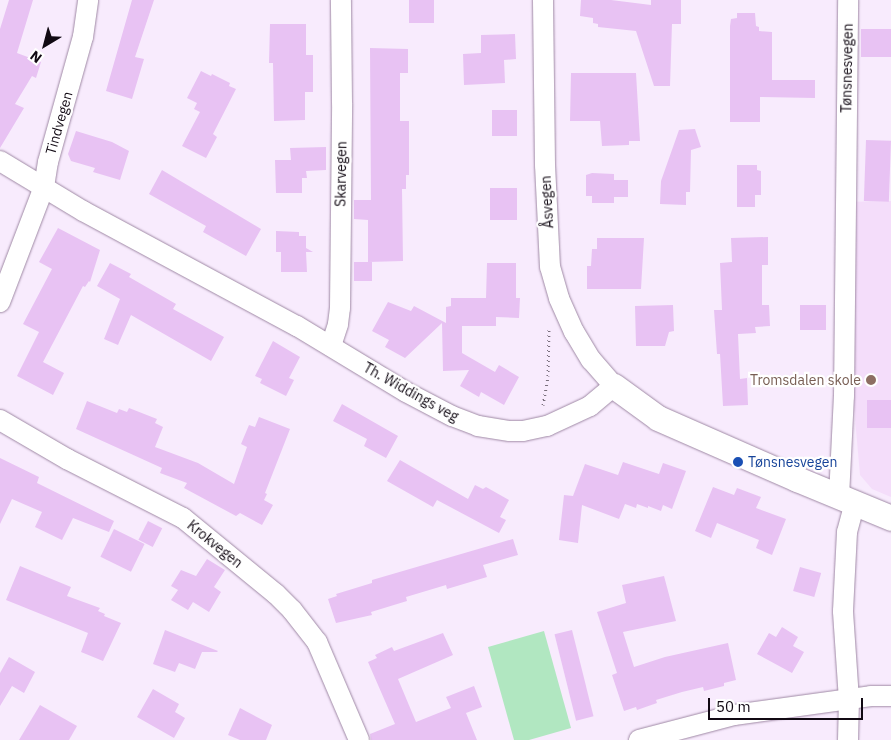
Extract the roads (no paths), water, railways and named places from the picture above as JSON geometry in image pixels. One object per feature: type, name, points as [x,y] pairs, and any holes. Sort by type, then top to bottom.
[{"type":"street","name":"Tindvegen","points":[[44,187],[48,162],[83,37],[88,0]]},
{"type":"street","name":"Skarvegen","points":[[331,346],[338,324],[340,308],[342,113],[340,0]]},
{"type":"street","name":"Åsvegen","points":[[543,0],[549,256],[558,298],[582,347],[614,386]]},
{"type":"street","name":"Tønsnesvegen","points":[[848,0],[844,396],[847,532],[843,611],[849,700],[848,740]]},
{"type":"street","name":"Th. Widdings veg","points":[[0,161],[331,346],[406,392],[469,423],[510,431],[539,428],[578,412],[614,386]]},
{"type":"street","points":[[0,302],[44,187]]},
{"type":"street","points":[[614,386],[658,418],[891,518]]},
{"type":"street","name":"Krokvegen","points":[[0,420],[67,459],[184,518],[276,594],[298,616],[317,642],[359,740]]},
{"type":"street","points":[[639,740],[726,716],[891,696]]},
{"type":"place","name":"Tromsdalen skole","points":[[871,380]]},
{"type":"place","name":"Tønsnesvegen","points":[[738,462]]}]
